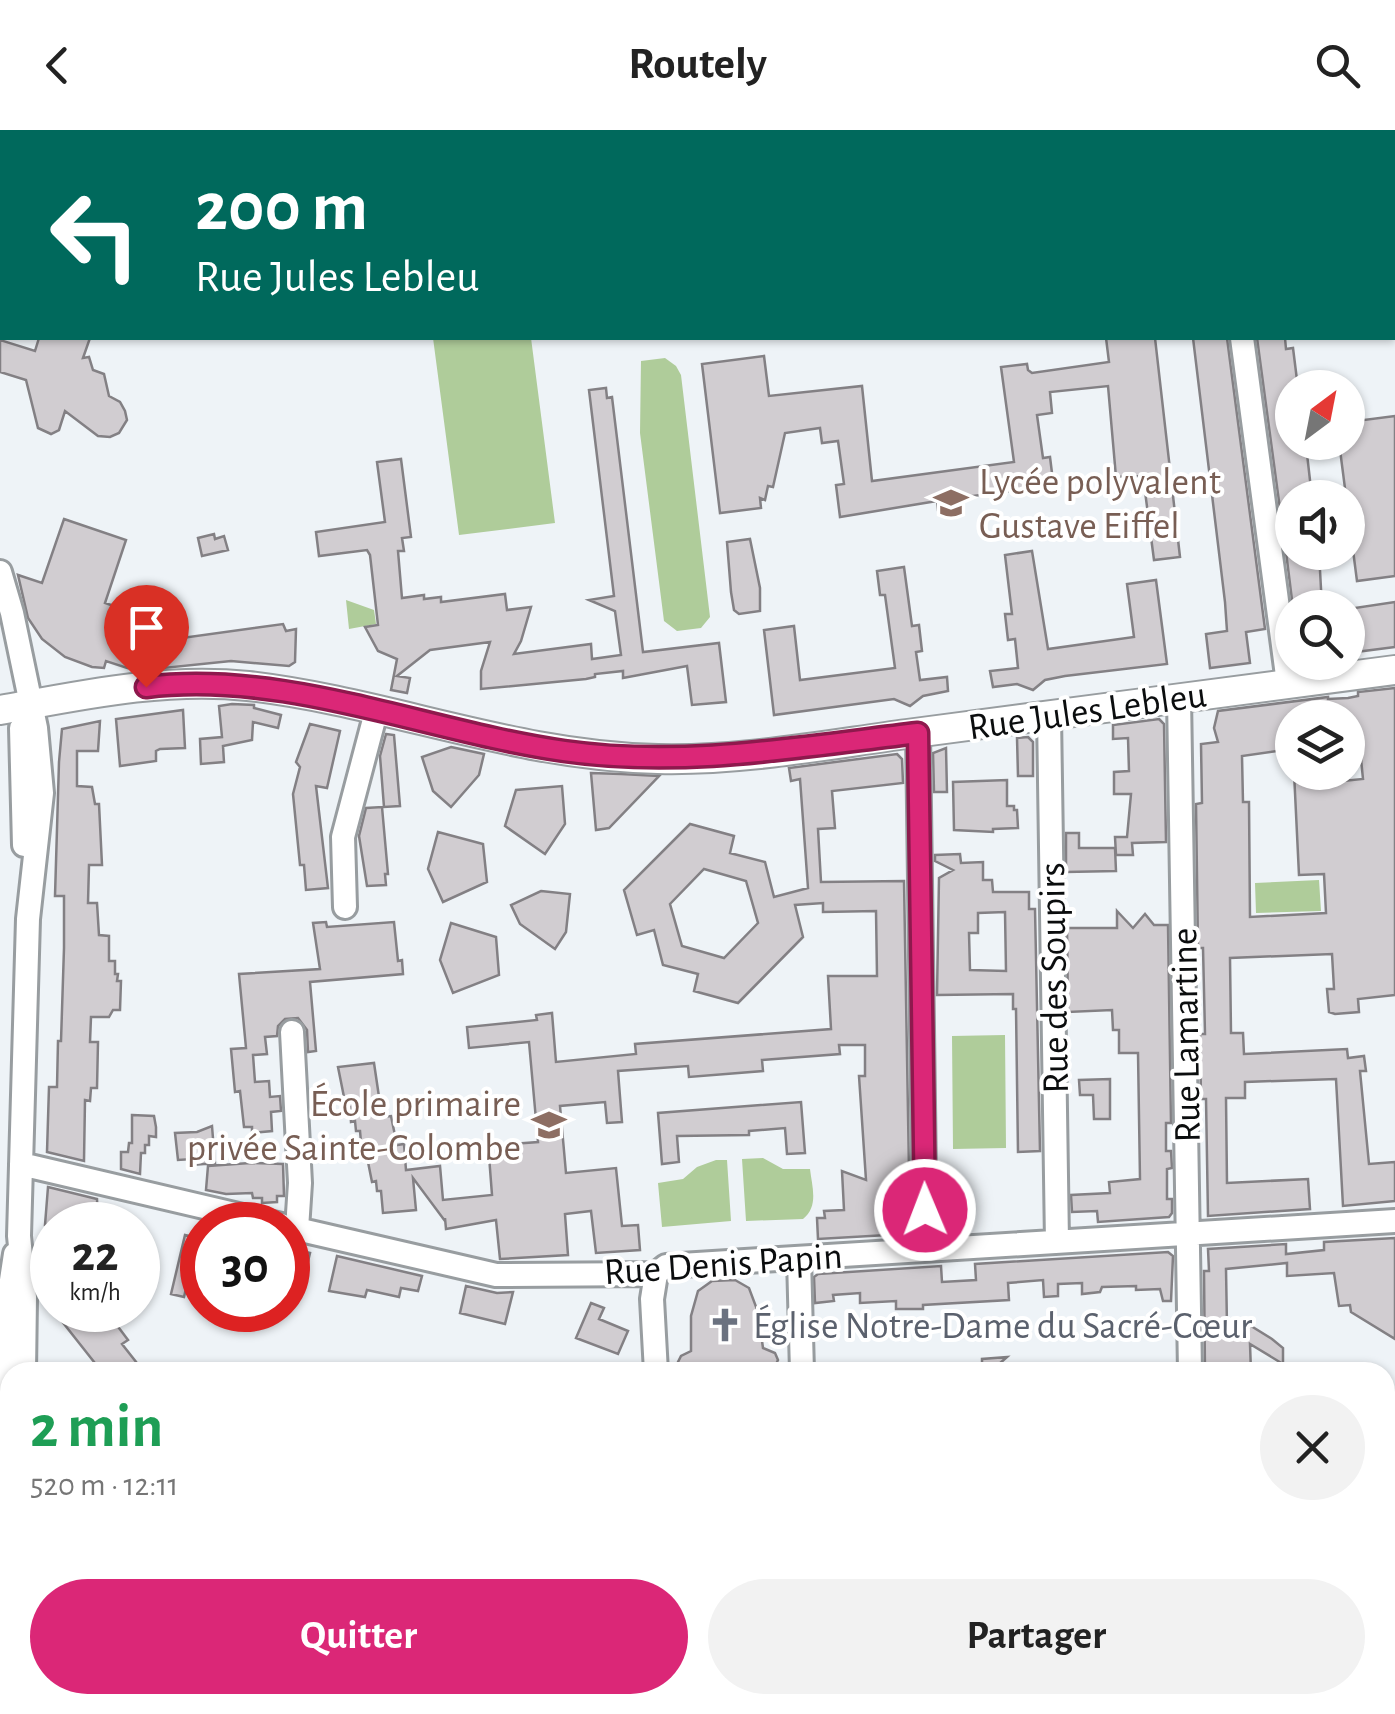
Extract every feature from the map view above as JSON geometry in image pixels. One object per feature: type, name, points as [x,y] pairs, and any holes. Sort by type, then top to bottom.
[{"type":"main road","name":"Rue Jules Lebleu","points":[[17,714],[246,686],[528,746],[653,759],[736,756],[1395,670]]},
{"type":"street","points":[[1242,340],[1288,683]]},
{"type":"street","points":[[0,572],[12,613],[17,714]]},
{"type":"street","points":[[0,630],[24,747],[28,919],[19,1236],[25,1296],[24,1362]]},
{"type":"street","name":"Rue Lamartine","points":[[1179,697],[1190,1362]]},
{"type":"street","points":[[346,907],[343,837],[376,712]]},
{"type":"street","name":"Rue des Soupirs","points":[[1049,715],[1057,1242]]},
{"type":"street","points":[[918,733],[925,1250]]},
{"type":"street","points":[[292,1032],[300,1183],[295,1202]]},
{"type":"street","name":"Rue Denis Papin","points":[[21,1164],[182,1202]]},
{"type":"street","name":"Rue Denis Papin","points":[[310,1232],[496,1276],[656,1274],[670,1266],[1395,1221]]},
{"type":"street","points":[[6,1362],[9,1283],[19,1236]]},
{"type":"street","points":[[800,1258],[802,1362]]},
{"type":"street","points":[[655,1362],[652,1299],[656,1274]]},
{"type":"green space","points":[[433,340],[531,340],[555,523],[459,535]]},
{"type":"green space","points":[[665,358],[681,375],[710,617],[701,628],[677,631],[664,621],[640,433],[641,361]]},
{"type":"green space","points":[[346,600],[374,610],[376,624],[349,629]]},
{"type":"green space","points":[[1319,880],[1321,911],[1256,913],[1255,883]]},
{"type":"green space","points":[[1005,1035],[1006,1148],[953,1149],[952,1036]]},
{"type":"green space","points":[[763,1158],[783,1169],[810,1169],[813,1202],[803,1219],[746,1221],[742,1159]]},
{"type":"green space","points":[[727,1160],[731,1221],[662,1227],[658,1183],[683,1179],[697,1167]]},
{"type":"building","points":[[0,340],[35,351],[38,340],[89,340],[83,358],[89,357],[93,370],[104,374],[109,396],[120,402],[125,411],[127,420],[119,433],[98,436],[65,411],[59,430],[51,434],[38,428],[26,380],[0,372]]},
{"type":"building","points":[[1106,340],[1155,340],[1180,557],[1154,560],[1143,476],[1116,477],[1108,386],[1050,392],[1052,413],[1037,415],[1043,458],[1050,457],[1054,489],[957,498],[958,508],[938,510],[937,501],[840,517],[836,485],[844,484],[838,441],[822,443],[820,428],[785,433],[773,487],[768,486],[765,500],[760,498],[761,508],[720,513],[702,364],[764,356],[769,396],[862,386],[872,481],[1014,462],[1001,367],[1027,364],[1032,373],[1109,362]]},
{"type":"building","points":[[1193,340],[1227,340],[1265,629],[1246,632],[1250,663],[1210,668],[1206,634],[1227,631]]},
{"type":"building","points":[[1257,340],[1285,340],[1286,349],[1293,348],[1296,370],[1275,370],[1275,460],[1308,460],[1310,480],[1276,480]]},
{"type":"building","points":[[606,388],[607,398],[612,397],[643,652],[719,643],[726,702],[692,705],[687,666],[623,678],[623,671],[586,679],[481,689],[481,671],[490,642],[430,650],[397,676],[410,678],[407,693],[391,690],[397,659],[378,651],[365,627],[378,625],[370,555],[367,550],[319,556],[316,532],[385,522],[377,462],[401,459],[411,537],[402,538],[404,551],[398,551],[402,598],[424,595],[424,599],[441,597],[441,602],[505,594],[507,610],[531,607],[514,654],[591,644],[592,659],[621,655],[615,611],[589,600],[614,596],[589,390]]},
{"type":"building","points":[[1395,416],[1395,576],[1357,581],[1356,570],[1365,570],[1365,480],[1344,480],[1341,460],[1365,460],[1365,420]]},
{"type":"building","points":[[64,519],[126,540],[105,603],[114,606],[127,668],[106,661],[104,668],[92,667],[65,657],[42,639],[28,618],[18,575],[42,583]]},
{"type":"building","points":[[214,534],[215,539],[224,536],[228,550],[202,556],[198,538]]},
{"type":"building","points":[[750,539],[760,588],[760,611],[739,614],[734,610],[731,592],[727,542]]},
{"type":"building","points":[[1032,551],[1048,649],[1134,637],[1127,584],[1156,580],[1167,664],[1065,676],[1045,680],[1033,690],[1017,684],[993,687],[990,671],[1018,668],[1015,639],[1008,640],[1005,614],[1012,614],[1005,555]]},
{"type":"building","points":[[904,567],[912,626],[919,625],[922,651],[916,652],[920,680],[947,677],[948,691],[923,696],[910,706],[894,699],[774,715],[764,630],[794,626],[800,680],[895,668],[885,595],[880,595],[877,571]]},
{"type":"building","points":[[1288,570],[1320,570],[1321,590],[1291,590]]},
{"type":"building","points":[[1395,602],[1395,647],[1365,651],[1365,606]]},
{"type":"building","points":[[283,624],[286,631],[296,629],[295,662],[289,666],[231,661],[164,668],[160,641]]},
{"type":"building","points":[[1395,688],[1395,995],[1358,999],[1359,1012],[1335,1014],[1329,1012],[1327,989],[1334,989],[1332,954],[1230,958],[1231,1033],[1243,1033],[1244,1054],[1347,1049],[1348,1058],[1364,1056],[1366,1071],[1360,1071],[1369,1164],[1395,1162],[1395,1201],[1343,1206],[1336,1079],[1245,1082],[1245,1098],[1226,1098],[1227,1183],[1308,1179],[1310,1209],[1208,1216],[1206,1099],[1201,1099],[1200,1034],[1205,1034],[1203,948],[1198,948],[1196,804],[1202,803],[1201,744],[1218,742],[1214,728],[1218,711],[1275,704],[1275,751],[1242,756],[1243,802],[1249,802],[1250,917],[1326,913],[1324,874],[1299,875],[1295,790],[1365,790],[1365,700],[1304,700],[1358,696],[1358,692]]},
{"type":"building","points":[[254,705],[281,715],[278,728],[253,722],[252,740],[223,746],[224,762],[201,764],[200,739],[222,737],[219,706]]},
{"type":"building","points":[[183,710],[185,748],[160,749],[156,751],[156,761],[120,766],[116,719]]},
{"type":"building","points":[[1159,719],[1164,724],[1166,842],[1132,843],[1133,855],[1116,855],[1115,837],[1127,837],[1131,794],[1114,794],[1114,772],[1129,771],[1128,738],[1113,739],[1113,725]]},
{"type":"building","points":[[100,721],[98,751],[77,751],[77,786],[92,787],[95,804],[99,804],[102,865],[89,865],[88,903],[97,903],[99,935],[109,936],[109,961],[115,961],[117,981],[121,981],[120,1010],[113,1010],[109,1017],[91,1017],[90,1042],[98,1042],[97,1088],[91,1088],[90,1101],[85,1100],[84,1161],[47,1152],[49,1087],[57,1087],[61,1041],[64,948],[64,896],[55,896],[59,762],[62,729]]},
{"type":"building","points":[[310,724],[340,731],[327,788],[316,786],[328,888],[306,890],[293,794],[300,767],[296,762]]},
{"type":"building","points":[[386,734],[394,735],[400,806],[384,807],[380,756]]},
{"type":"building","points":[[1028,737],[1033,742],[1033,776],[1018,776],[1017,738]]},
{"type":"building","points":[[451,747],[484,754],[479,775],[451,807],[433,791],[422,757]]},
{"type":"building","points":[[946,748],[947,792],[934,792],[933,753]]},
{"type":"building","points":[[897,754],[902,759],[903,783],[832,791],[835,828],[818,829],[821,882],[904,881],[910,1229],[905,1234],[818,1239],[817,1218],[825,1218],[824,1211],[844,1210],[842,1171],[866,1180],[859,1076],[865,1076],[865,1045],[839,1045],[840,1054],[762,1060],[763,1071],[689,1077],[688,1066],[618,1071],[622,1122],[607,1123],[605,1102],[560,1106],[566,1173],[616,1168],[622,1226],[638,1225],[640,1250],[596,1253],[591,1211],[565,1214],[568,1255],[500,1259],[496,1220],[446,1229],[445,1218],[413,1178],[416,1210],[383,1213],[381,1191],[377,1191],[376,1181],[372,1182],[366,1152],[362,1153],[360,1131],[356,1131],[355,1121],[351,1122],[338,1067],[374,1063],[382,1117],[391,1116],[397,1145],[404,1144],[406,1170],[440,1166],[443,1200],[492,1195],[489,1156],[500,1155],[499,1145],[538,1142],[529,1042],[469,1048],[467,1027],[537,1020],[536,1015],[552,1013],[556,1062],[636,1054],[635,1044],[831,1029],[828,976],[877,976],[876,911],[823,912],[823,903],[795,905],[803,937],[738,1003],[694,991],[698,974],[663,965],[654,930],[637,935],[624,890],[690,824],[734,836],[730,853],[765,862],[774,897],[808,888],[800,779],[791,781],[789,768]],"holes":[[[704,869],[746,881],[758,923],[724,958],[682,946],[670,904]]]},
{"type":"building","points":[[591,773],[659,776],[609,828],[596,830]]},
{"type":"building","points":[[1007,780],[1007,806],[1017,810],[1018,828],[993,832],[954,830],[953,782]]},
{"type":"building","points":[[562,786],[565,824],[545,854],[505,826],[516,790]]},
{"type":"building","points":[[382,807],[386,885],[367,886],[359,836],[366,808]]},
{"type":"building","points":[[438,832],[483,844],[487,882],[443,902],[428,869]]},
{"type":"building","points":[[1066,833],[1079,833],[1079,848],[1115,848],[1116,871],[1066,872]]},
{"type":"building","points":[[960,854],[961,863],[983,862],[983,880],[992,880],[993,892],[1029,892],[1029,909],[1035,909],[1040,1151],[1018,1152],[1013,994],[937,995],[939,878],[953,870],[935,861],[935,855]],"holes":[[[1005,912],[1006,971],[970,970],[969,933],[978,933],[978,913]]]},
{"type":"building","points":[[541,891],[570,894],[566,932],[555,949],[520,924],[511,905]]},
{"type":"building","points":[[1117,911],[1133,928],[1145,914],[1154,925],[1168,925],[1171,1123],[1166,1123],[1166,1151],[1171,1151],[1167,1199],[1172,1199],[1172,1213],[1169,1217],[1098,1222],[1097,1211],[1072,1212],[1071,1195],[1110,1193],[1109,1182],[1140,1179],[1138,1053],[1119,1053],[1119,1030],[1113,1030],[1112,1010],[1068,1012],[1067,928],[1117,928]]},
{"type":"building","points":[[326,922],[327,927],[394,922],[403,974],[310,982],[316,1051],[308,1052],[307,1030],[298,1018],[285,1019],[278,1026],[277,1036],[265,1037],[267,1054],[253,1055],[255,1082],[269,1081],[270,1097],[280,1096],[281,1111],[271,1112],[272,1131],[252,1133],[252,1127],[244,1127],[240,1091],[235,1092],[231,1049],[246,1048],[239,974],[320,969],[313,923]]},
{"type":"building","points":[[451,923],[496,937],[499,975],[453,993],[440,960]]},
{"type":"building","points":[[1110,1079],[1110,1119],[1094,1119],[1093,1095],[1080,1095],[1079,1080]]},
{"type":"building","points":[[801,1102],[805,1153],[787,1154],[785,1128],[749,1131],[749,1135],[677,1136],[679,1162],[662,1164],[658,1113]]},
{"type":"building","points":[[132,1115],[154,1116],[156,1127],[156,1137],[149,1136],[149,1145],[141,1153],[140,1174],[121,1169],[121,1152],[128,1152],[132,1143]]},
{"type":"building","points":[[212,1126],[215,1163],[193,1165],[193,1159],[178,1160],[175,1133],[197,1132]]},
{"type":"building","points":[[283,1164],[284,1196],[277,1196],[277,1202],[262,1202],[262,1198],[253,1198],[252,1193],[206,1190],[208,1166]]},
{"type":"building","points":[[48,1187],[97,1202],[47,1202]]},
{"type":"building","points":[[1395,1238],[1395,1339],[1351,1312],[1350,1305],[1339,1306],[1334,1273],[1287,1276],[1287,1263],[1226,1269],[1227,1326],[1251,1326],[1272,1339],[1283,1348],[1283,1362],[1250,1344],[1251,1362],[1205,1362],[1204,1271],[1209,1271],[1208,1249],[1286,1244],[1286,1254],[1324,1250],[1324,1242]]},
{"type":"building","points":[[1168,1252],[1173,1256],[1171,1301],[1163,1301],[1160,1289],[1136,1290],[1136,1286],[1102,1287],[1100,1292],[1082,1294],[1082,1283],[1058,1284],[1058,1296],[1044,1297],[1043,1280],[1008,1283],[1009,1300],[923,1305],[923,1309],[896,1309],[896,1301],[860,1303],[860,1293],[833,1295],[834,1301],[815,1303],[814,1277],[818,1274],[941,1266],[942,1282],[976,1280],[975,1264]]},
{"type":"building","points":[[180,1256],[180,1296],[171,1294]]},
{"type":"building","points":[[337,1256],[422,1276],[418,1291],[401,1288],[399,1297],[367,1290],[365,1297],[329,1291]]},
{"type":"building","name":"Église Notre-Dame du Sacré-Cœur","points":[[735,1280],[749,1288],[758,1312],[763,1348],[775,1353],[777,1362],[678,1362],[691,1351],[691,1316],[698,1291],[712,1281]]},
{"type":"building","points":[[466,1286],[497,1293],[513,1292],[505,1324],[460,1313]]},
{"type":"building","points":[[591,1303],[604,1308],[599,1319],[628,1331],[618,1354],[576,1338]]},
{"type":"building","points":[[70,1332],[122,1332],[128,1340],[122,1344],[136,1362],[94,1362]]},
{"type":"building","points":[[1007,1357],[1001,1362],[982,1359]]},
{"type":"place","name":"Lycée polyvalent Gustave Eiffel","points":[[951,503]]},
{"type":"place","name":"École primaire privée Sainte-Colombe","points":[[549,1125]]},
{"type":"place","name":"Église Notre-Dame du Sacré-Cœur","points":[[725,1325]]},
{"type":"route","points":[[146,687],[213,684],[274,690],[490,738],[568,752],[634,758],[712,758],[918,733],[925,1210]]}]
